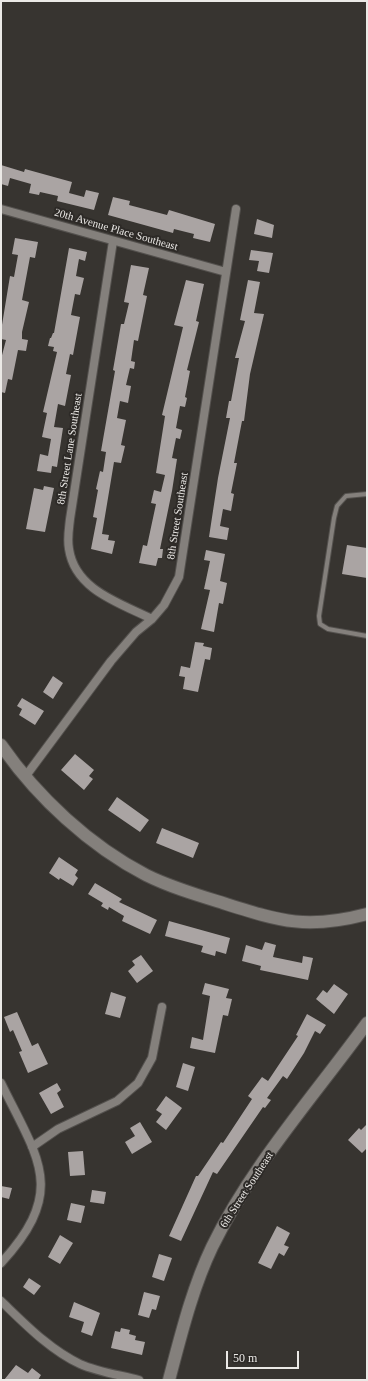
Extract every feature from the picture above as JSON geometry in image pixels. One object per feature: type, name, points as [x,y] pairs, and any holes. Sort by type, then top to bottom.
[{"type":"street","name":"20th Avenue Place Southeast","points":[[1,209],[226,272]]},
{"type":"street","name":"8th Street Southeast","points":[[25,777],[111,661],[136,632],[152,618],[173,590],[179,577],[236,209]]},
{"type":"street","name":"8th Street Lane Southeast","points":[[114,240],[70,519],[69,548],[71,558],[76,568],[93,589],[152,618]]},
{"type":"street","points":[[1,745],[25,777],[84,833],[126,863],[162,882],[268,917],[291,922],[327,923],[367,914]]},
{"type":"street","points":[[32,1147],[58,1129],[117,1101],[138,1083],[152,1058],[162,1007]]},
{"type":"street","name":"6th Street Southeast","points":[[169,1380],[185,1320],[199,1276],[222,1228],[237,1201],[264,1161],[367,1023]]},
{"type":"street","points":[[1,1083],[32,1147],[41,1183],[41,1198],[37,1212],[14,1248],[1,1263]]},
{"type":"street","points":[[1,1301],[47,1343],[70,1359],[94,1369],[139,1380]]},
{"type":"lane","points":[[367,494],[346,496],[337,506],[319,616],[320,624],[328,629],[367,636]]},
{"type":"building","points":[[1,165],[24,172],[25,169],[72,182],[69,193],[84,197],[86,190],[99,193],[94,210],[57,201],[58,196],[40,192],[39,195],[29,193],[31,184],[10,178],[8,186],[1,184]]},
{"type":"building","points":[[113,197],[130,201],[129,205],[167,215],[169,210],[215,224],[210,242],[193,238],[194,234],[174,229],[173,233],[108,215]]},
{"type":"building","points":[[257,219],[274,225],[272,238],[254,234]]},
{"type":"building","points":[[15,238],[38,242],[35,258],[30,257],[22,300],[29,302],[22,332],[22,339],[28,340],[26,351],[18,350],[12,380],[8,379],[5,393],[1,392],[1,359],[6,340],[1,339],[1,331],[10,276],[14,277],[18,255],[12,254]]},
{"type":"building","points":[[69,248],[87,252],[85,261],[79,259],[76,276],[84,278],[80,295],[75,294],[71,315],[80,317],[73,355],[70,354],[66,374],[71,375],[65,406],[58,404],[54,427],[63,428],[57,467],[52,466],[51,473],[37,471],[40,454],[48,456],[51,439],[42,437],[47,413],[43,412],[57,352],[53,351],[54,347],[48,346],[50,338],[54,333]]},
{"type":"building","points":[[251,250],[273,253],[269,273],[257,271],[259,261],[249,260]]},
{"type":"building","points":[[131,265],[149,268],[143,295],[147,296],[138,341],[134,340],[131,361],[135,362],[134,369],[130,368],[126,385],[131,386],[128,403],[120,401],[117,418],[126,420],[121,445],[125,446],[121,463],[114,462],[102,534],[109,535],[108,540],[115,541],[112,554],[91,549],[97,518],[93,517],[98,490],[96,489],[100,471],[103,472],[106,452],[101,451],[115,371],[113,370],[121,324],[124,324],[129,303],[124,302]]},
{"type":"building","points":[[186,280],[204,284],[196,321],[199,322],[187,370],[190,371],[185,397],[187,398],[185,407],[180,406],[176,428],[182,430],[180,439],[176,438],[172,458],[177,459],[160,549],[163,549],[162,558],[158,558],[156,566],[139,563],[143,545],[147,546],[156,504],[151,503],[154,490],[161,492],[165,475],[156,473],[165,416],[162,415],[183,327],[174,325]]},
{"type":"building","points":[[248,280],[260,282],[254,313],[264,314],[250,374],[244,421],[242,421],[234,463],[237,463],[231,493],[234,494],[231,511],[223,509],[220,526],[229,528],[227,540],[209,537],[218,478],[230,418],[226,418],[229,401],[231,401],[239,358],[235,358],[245,321],[240,320]]},
{"type":"building","points":[[44,486],[54,488],[45,532],[26,529],[34,488],[43,490]]},
{"type":"building","points":[[347,545],[367,548],[367,578],[342,574]]},
{"type":"building","points":[[206,550],[225,554],[220,581],[227,583],[223,604],[219,603],[214,632],[201,629],[210,590],[204,589],[210,561],[204,560]]},
{"type":"building","points":[[195,642],[204,643],[203,646],[212,648],[210,660],[205,659],[198,692],[183,689],[185,677],[179,676],[181,666],[190,668]]},
{"type":"building","points":[[53,676],[63,683],[53,699],[43,692]]},
{"type":"building","points":[[22,698],[44,711],[35,725],[19,715],[22,709],[17,706]]},
{"type":"building","points":[[75,754],[94,770],[89,776],[93,779],[84,790],[61,770]]},
{"type":"building","points":[[117,797],[149,820],[140,832],[108,810]]},
{"type":"building","points":[[162,828],[199,843],[193,858],[156,843]]},
{"type":"building","points":[[59,857],[78,870],[75,875],[78,878],[73,886],[60,878],[59,880],[49,873]]},
{"type":"building","points":[[95,883],[122,899],[119,902],[157,920],[150,934],[122,921],[124,916],[109,907],[108,910],[101,906],[103,903],[88,894]]},
{"type":"building","points":[[169,921],[230,938],[226,954],[216,951],[215,956],[201,952],[203,946],[165,936]]},
{"type":"building","points":[[265,942],[276,945],[273,957],[302,963],[303,956],[313,958],[308,980],[260,970],[261,966],[242,961],[246,945],[262,950]]},
{"type":"building","points":[[141,955],[153,971],[137,983],[128,971],[135,965],[132,961]]},
{"type":"building","points":[[205,983],[229,989],[226,998],[232,999],[228,1016],[223,1015],[215,1053],[190,1048],[192,1037],[203,1040],[210,996],[202,994]]},
{"type":"building","points":[[334,984],[348,994],[334,1014],[316,999],[323,990],[327,993]]},
{"type":"building","points":[[111,992],[126,997],[120,1018],[105,1014]]},
{"type":"building","points":[[17,1012],[32,1046],[38,1043],[48,1064],[28,1073],[19,1052],[22,1051],[13,1030],[10,1032],[4,1017]]},
{"type":"building","points":[[307,1014],[326,1025],[320,1034],[315,1031],[304,1053],[287,1079],[283,1076],[267,1098],[271,1100],[265,1108],[263,1107],[217,1174],[213,1172],[181,1241],[169,1236],[196,1176],[198,1176],[221,1142],[223,1143],[252,1099],[248,1096],[262,1077],[268,1081],[298,1036],[296,1035]]},
{"type":"building","points":[[183,1063],[195,1067],[188,1091],[176,1087]]},
{"type":"building","points":[[57,1083],[61,1090],[57,1093],[64,1107],[51,1114],[39,1093]]},
{"type":"building","points":[[166,1096],[182,1108],[166,1130],[156,1122],[162,1114],[156,1110]]},
{"type":"building","points":[[140,1122],[152,1142],[132,1154],[125,1142],[135,1136],[130,1128]]},
{"type":"building","points":[[367,1124],[367,1148],[362,1153],[348,1140],[359,1128],[361,1130]]},
{"type":"building","points":[[83,1151],[85,1175],[70,1176],[68,1152]]},
{"type":"building","points":[[1,1186],[12,1188],[9,1199],[1,1197]]},
{"type":"building","points":[[92,1190],[106,1192],[104,1204],[90,1202]]},
{"type":"building","points":[[71,1203],[85,1206],[81,1223],[67,1220]]},
{"type":"building","points":[[277,1226],[290,1233],[284,1245],[289,1247],[284,1256],[279,1253],[271,1269],[258,1263]]},
{"type":"building","points":[[60,1235],[73,1243],[60,1264],[48,1257]]},
{"type":"building","points":[[159,1254],[172,1258],[164,1281],[152,1277]]},
{"type":"building","points":[[29,1278],[41,1286],[34,1295],[23,1287]]},
{"type":"building","points":[[144,1292],[160,1296],[156,1310],[152,1309],[149,1318],[138,1315]]},
{"type":"building","points":[[74,1302],[100,1313],[92,1336],[81,1332],[84,1322],[69,1317]]},
{"type":"building","points":[[121,1328],[130,1330],[129,1334],[136,1336],[135,1340],[145,1342],[142,1355],[111,1348],[115,1331],[120,1332]]},
{"type":"building","points":[[16,1365],[28,1373],[32,1368],[41,1375],[38,1380],[4,1380]]}]
